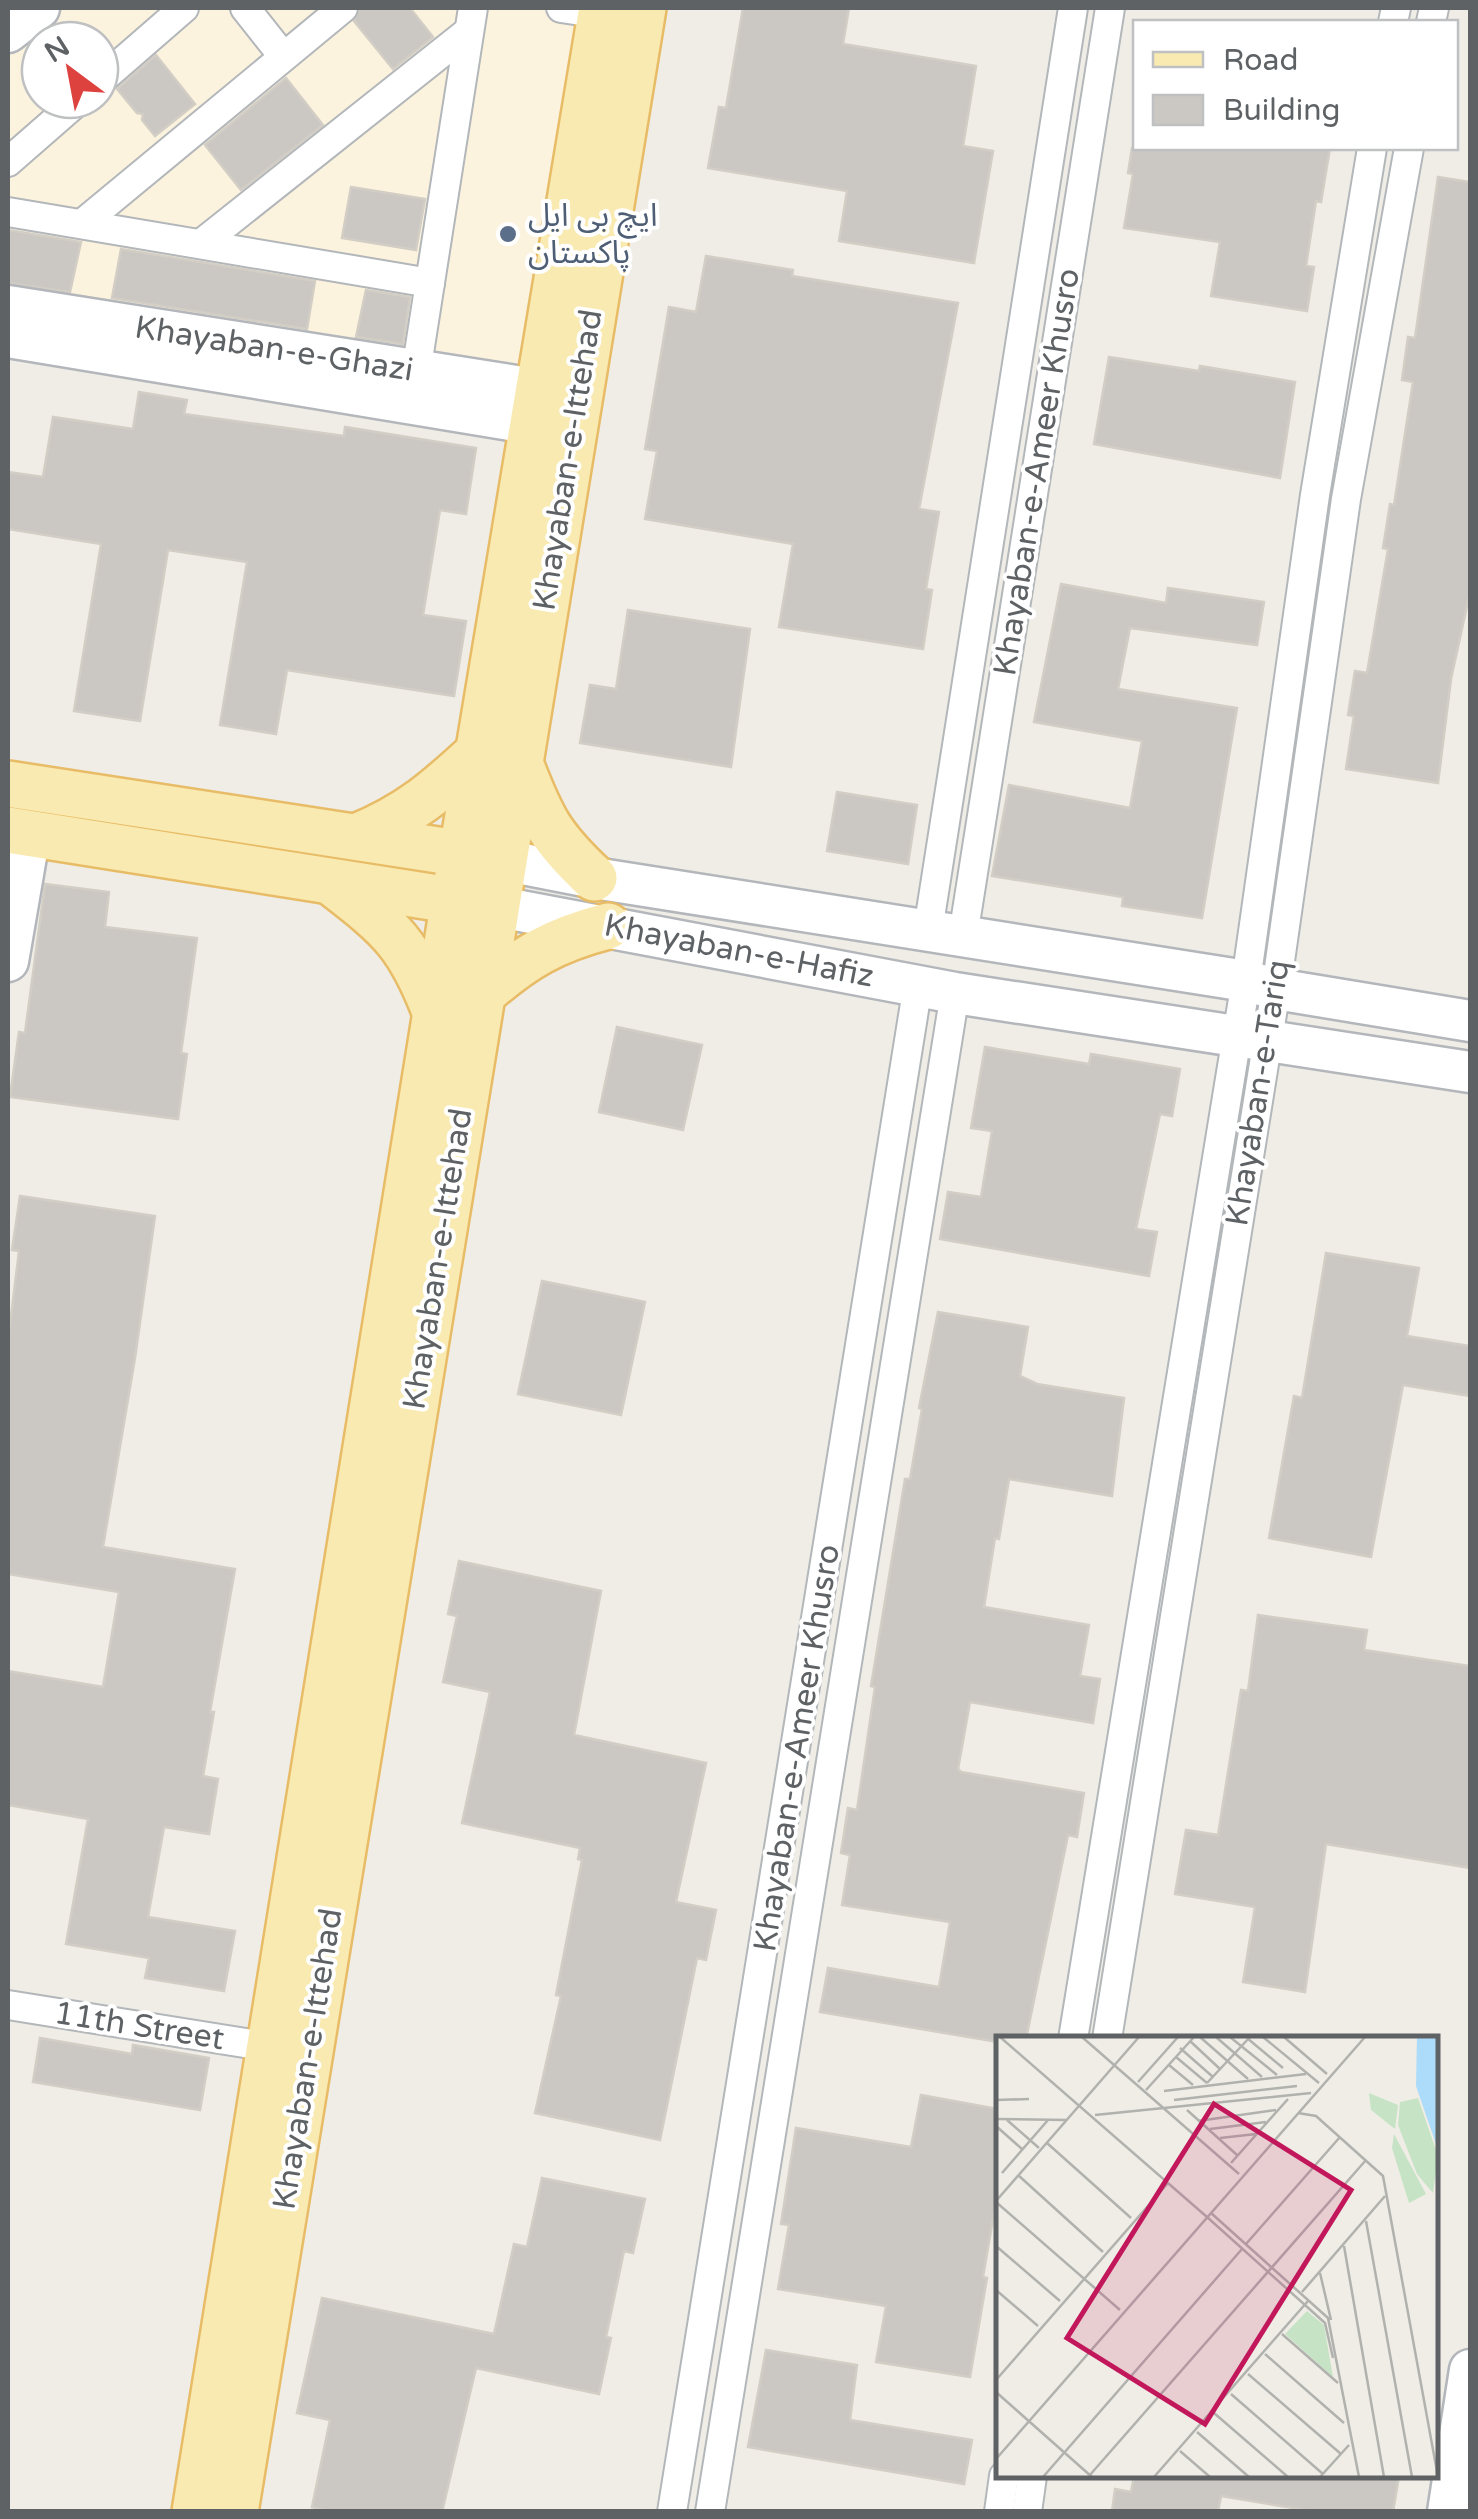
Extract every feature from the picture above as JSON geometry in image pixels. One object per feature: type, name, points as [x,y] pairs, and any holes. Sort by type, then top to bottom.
[{"type":"main road","name":"Khayaban-e-Ittehad","points":[[500,756],[538,407],[602,9]]},
{"type":"main road","name":"Khayaban-e-Ittehad","points":[[195,2512],[436,1014],[474,903],[500,756],[602,9]]},
{"type":"main road","points":[[356,837],[394,822],[500,756],[554,838],[594,878]]},
{"type":"main road","name":"Khayaban-e-Hafiz","points":[[8,784],[483,857]]},
{"type":"main road","name":"Khayaban-e-Hafiz","points":[[19,831],[474,903]]},
{"type":"main road","points":[[330,881],[379,919],[401,942],[421,974],[436,1014]]},
{"type":"main road","name":"Khayaban-e-Ittehad","points":[[235,2512],[481,995],[474,903]]},
{"type":"main road","points":[[481,995],[537,950],[566,936],[608,926]]},
{"type":"street","points":[[8,32],[39,8]]},
{"type":"street","points":[[120,64],[184,8]]},
{"type":"street","points":[[245,8],[283,56]]},
{"type":"street","points":[[82,224],[343,8]]},
{"type":"street","name":"Khayaban-e-Ameer Khusro","points":[[946,933],[1027,307],[1073,8]]},
{"type":"street","name":"Khayaban-e-Ameer Khusro","points":[[946,933],[1062,312],[1110,8]]},
{"type":"street","points":[[202,243],[471,19]]},
{"type":"street","points":[[416,372],[471,19]]},
{"type":"street","points":[[8,162],[56,120]]},
{"type":"street","name":"Khayaban-e-Tariq","points":[[1261,985],[1306,558],[1372,150]]},
{"type":"street","name":"Khayaban-e-Tariq","points":[[1073,2036],[1117,1763],[1261,985],[1409,150]]},
{"type":"street","points":[[8,212],[430,283]]},
{"type":"street","name":"Khayaban-e-Ghazi","points":[[8,306],[416,372],[538,407]]},
{"type":"street","points":[[1027,307],[1062,312]]},
{"type":"street","name":"Khayaban-e-Ghazi","points":[[8,337],[538,407]]},
{"type":"street","points":[[1315,495],[1330,506],[1346,499]]},
{"type":"street","points":[[1306,558],[1312,549],[1322,545],[1332,549],[1338,558]]},
{"type":"street","points":[[8,961],[19,831]]},
{"type":"street","name":"Khayaban-e-Hafiz","points":[[483,857],[1470,1021]]},
{"type":"street","name":"Khayaban-e-Hafiz","points":[[474,903],[937,989],[1470,1072]]},
{"type":"street","name":"Khayaban-e-Ameer Khusro","points":[[672,2512],[747,2055],[937,989]]},
{"type":"street","name":"Khayaban-e-Ameer Khusro","points":[[710,2512],[786,2058],[937,989]]},
{"type":"street","name":"Khayaban-e-Tariq","points":[[1108,2036],[1152,1766],[1250,1038]]},
{"type":"street","points":[[1117,1763],[1130,1776],[1143,1774],[1152,1766]]},
{"type":"street","points":[[1108,1816],[1115,1806],[1126,1802],[1138,1805],[1145,1814]]},
{"type":"street","name":"11th Street","points":[[8,2005],[270,2047]]},
{"type":"street","points":[[747,2055],[753,2066],[765,2071],[777,2068],[786,2058]]},
{"type":"street","points":[[739,2102],[755,2098],[777,2108]]},
{"type":"street","points":[[1448,2512],[1470,2370]]},
{"type":"street","points":[[999,2512],[1004,2479]]},
{"type":"street","points":[[1026,2512],[1032,2479]]},
{"type":"shaded area","points":[[8,8],[583,8],[527,376],[8,295]]},
{"type":"building","points":[[360,8],[410,8],[433,37],[393,69],[354,21]]},
{"type":"building","points":[[743,8],[849,8],[843,44],[976,66],[963,146],[993,151],[974,263],[839,241],[847,191],[708,168],[719,107],[726,108]]},
{"type":"building","points":[[156,55],[195,104],[155,136],[142,120],[143,114],[137,113],[120,93],[120,86]]},
{"type":"building","points":[[286,78],[323,125],[241,190],[205,145]]},
{"type":"building","points":[[1132,148],[1330,150],[1321,202],[1316,201],[1306,266],[1314,267],[1307,311],[1211,296],[1220,242],[1124,228],[1133,174],[1128,173]]},
{"type":"building","points":[[1438,177],[1470,182],[1470,592],[1451,679],[1438,783],[1346,769],[1354,716],[1348,715],[1355,671],[1367,673],[1388,549],[1383,548],[1390,504],[1394,505],[1413,382],[1402,380],[1408,337],[1415,338]]},
{"type":"building","points":[[351,187],[425,199],[416,250],[342,238]]},
{"type":"building","points":[[8,230],[81,242],[70,292],[8,283]]},
{"type":"building","points":[[121,249],[315,281],[307,329],[112,298]]},
{"type":"building","points":[[706,256],[793,270],[792,276],[958,303],[919,509],[939,512],[926,589],[932,590],[923,649],[779,627],[793,544],[645,519],[657,451],[645,449],[669,307],[696,312]]},
{"type":"building","points":[[366,290],[410,297],[403,344],[356,337]]},
{"type":"building","points":[[1109,357],[1199,371],[1200,366],[1295,382],[1280,478],[1094,444]]},
{"type":"building","points":[[139,392],[187,400],[184,414],[344,436],[345,427],[476,448],[466,514],[440,510],[423,615],[466,621],[454,696],[287,670],[276,734],[220,725],[247,562],[168,550],[140,721],[74,711],[101,544],[8,529],[8,472],[43,477],[53,417],[133,429]]},
{"type":"building","points":[[1061,584],[1166,603],[1168,588],[1264,602],[1257,645],[1130,628],[1118,689],[1237,708],[1202,918],[1122,906],[1123,897],[992,876],[1009,785],[1130,808],[1142,741],[1034,722]]},
{"type":"building","points":[[628,610],[750,629],[731,767],[580,743],[590,685],[616,689]]},
{"type":"building","points":[[837,792],[917,805],[908,864],[827,851]]},
{"type":"building","points":[[45,884],[109,892],[105,927],[197,938],[181,1053],[187,1054],[178,1119],[10,1097],[19,1032],[25,1033]]},
{"type":"building","points":[[617,1027],[702,1045],[683,1130],[599,1112]]},
{"type":"building","points":[[985,1047],[1089,1064],[1091,1054],[1180,1069],[1172,1116],[1160,1114],[1136,1229],[1157,1232],[1149,1276],[940,1239],[948,1192],[981,1197],[992,1131],[971,1128]]},
{"type":"building","points":[[20,1196],[155,1216],[103,1547],[235,1569],[203,1776],[218,1779],[209,1834],[164,1827],[148,1917],[235,1931],[224,1991],[145,1978],[149,1958],[66,1944],[88,1819],[8,1805],[8,1671],[103,1687],[119,1592],[8,1574],[8,1341],[19,1251],[12,1250]]},
{"type":"building","points":[[1326,1253],[1419,1268],[1407,1336],[1470,1346],[1470,1396],[1403,1385],[1371,1557],[1269,1538],[1294,1396],[1302,1398]]},
{"type":"building","points":[[542,1281],[645,1302],[621,1415],[518,1394]]},
{"type":"building","points":[[938,1312],[1028,1327],[1020,1376],[1037,1384],[1124,1398],[1112,1496],[1009,1479],[999,1539],[995,1538],[984,1607],[1089,1625],[1080,1676],[1100,1679],[1093,1723],[970,1702],[958,1769],[961,1772],[1084,1793],[1077,1837],[1068,1835],[1027,2036],[996,2036],[996,2042],[820,2012],[828,1968],[939,1987],[950,1922],[842,1905],[850,1855],[841,1853],[848,1808],[857,1810],[875,1687],[871,1686],[905,1479],[910,1479],[922,1409],[919,1408]]},
{"type":"building","points":[[459,1561],[601,1591],[574,1735],[706,1763],[676,1902],[716,1910],[706,1960],[697,1958],[660,2140],[535,2113],[561,1996],[556,1995],[582,1860],[578,1859],[580,1848],[462,1823],[490,1692],[443,1682],[457,1616],[448,1614]]},
{"type":"building","points":[[1258,1615],[1367,1630],[1364,1650],[1470,1666],[1470,1868],[1326,1844],[1305,1992],[1243,1982],[1255,1907],[1175,1894],[1186,1830],[1218,1835],[1241,1690],[1248,1691]]},
{"type":"building","points":[[40,2038],[132,2054],[133,2045],[209,2058],[200,2110],[33,2082]]},
{"type":"building","points":[[921,2095],[996,2109],[996,2207],[970,2377],[876,2362],[886,2306],[778,2289],[789,2225],[781,2224],[796,2128],[911,2147]]},
{"type":"building","points":[[542,2178],[645,2199],[633,2253],[624,2251],[599,2394],[476,2368],[442,2512],[331,2512],[312,2507],[330,2420],[297,2413],[322,2298],[494,2334],[514,2244],[527,2247]]},
{"type":"building","points":[[766,2350],[857,2365],[850,2420],[972,2440],[964,2484],[748,2447]]},
{"type":"building","points":[[1133,2479],[1398,2479],[1393,2512],[1317,2512],[1221,2496],[1218,2512],[1112,2512],[1115,2489],[1131,2492]]},
{"type":"place","name":"ایچ بی ایل پاکستان","points":[[508,234]]}]
